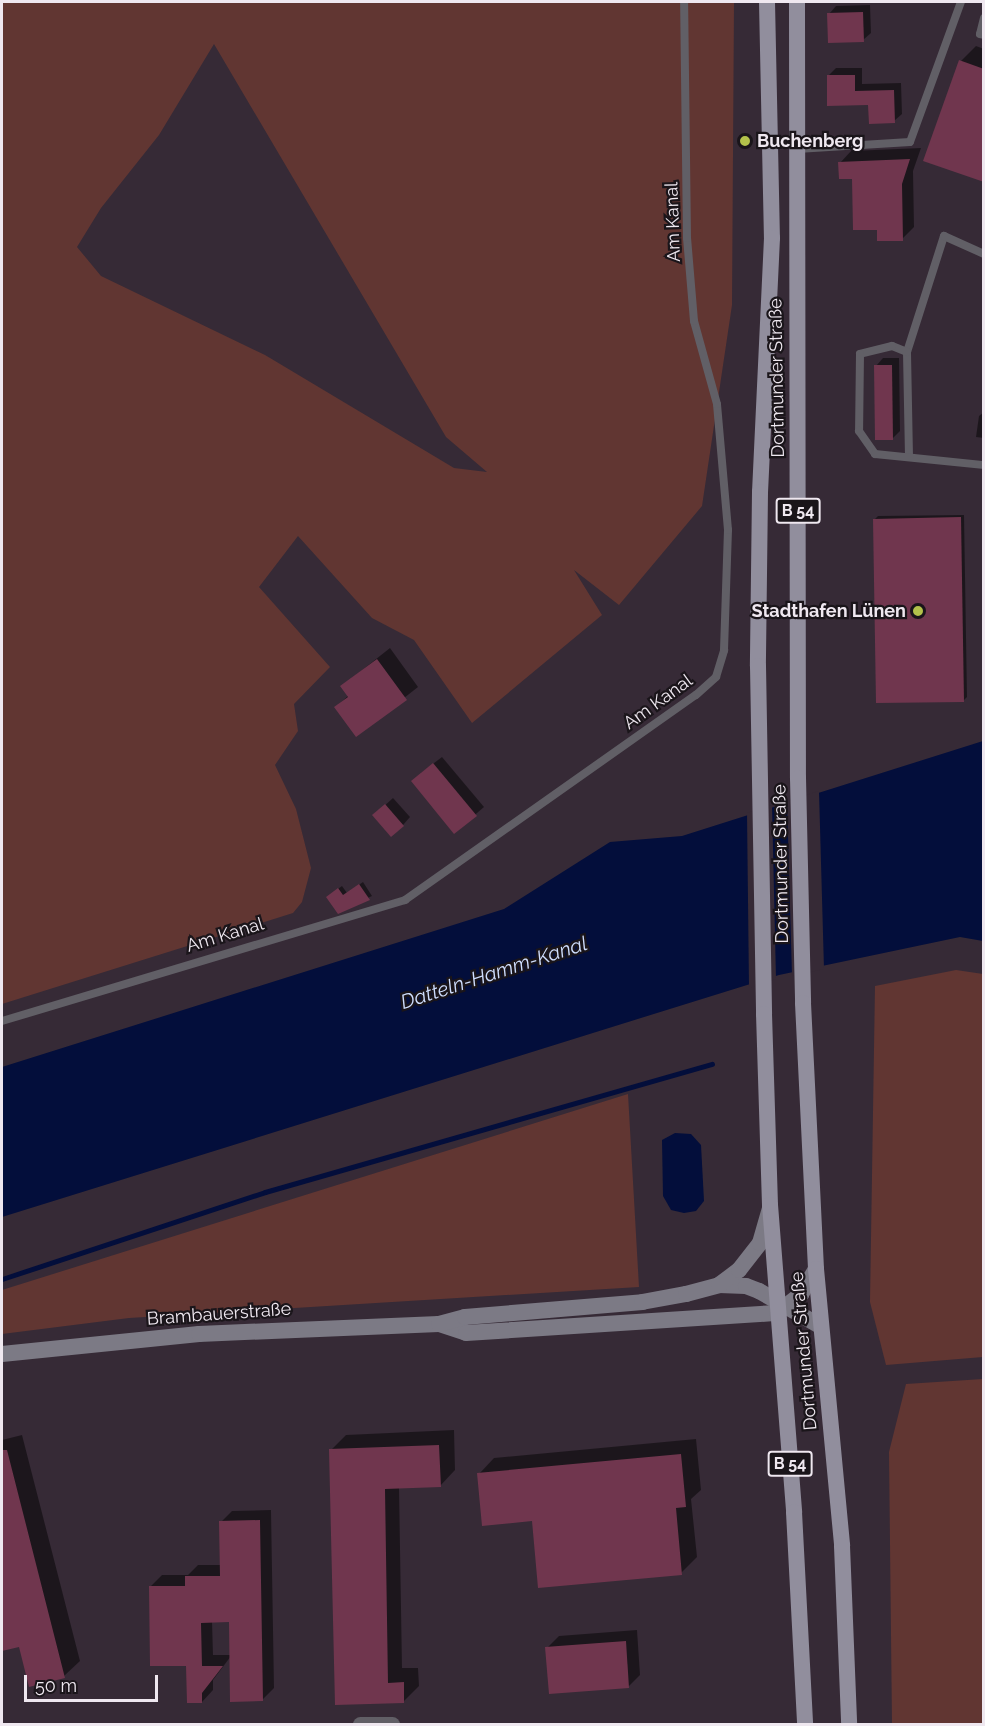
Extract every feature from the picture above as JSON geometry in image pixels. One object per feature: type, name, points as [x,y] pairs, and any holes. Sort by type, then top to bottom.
[{"type":"main road","name":"Dortmunder Straße","points":[[767,2],[772,238],[760,492],[764,1014],[770,1205],[780,1306],[794,1512],[805,1725]]},
{"type":"main road","name":"Dortmunder Straße","points":[[797,2],[798,778],[803,1003],[820,1326],[842,1546],[849,1725]]},
{"type":"main road","name":"Brambauerstraße","points":[[2,1354],[199,1334],[440,1324],[465,1317],[642,1302],[719,1285],[751,1258],[770,1205]]},
{"type":"main road","points":[[780,1306],[801,1294],[816,1269]]},
{"type":"main road","points":[[719,1285],[746,1286],[820,1326]]},
{"type":"main road","name":"Brambauerstraße","points":[[440,1324],[466,1333],[780,1306]]},
{"type":"street","points":[[360,1725],[392,1725]]},
{"type":"lane","name":"Am Kanal","points":[[2,1020],[405,900],[696,695],[716,677],[724,650],[728,530],[717,405],[694,321],[687,238],[684,2]]},
{"type":"lane","points":[[797,149],[910,142],[961,2]]},
{"type":"lane","points":[[984,18],[980,34],[984,35]]},
{"type":"lane","points":[[909,457],[907,352],[944,236],[984,254]]},
{"type":"lane","points":[[907,352],[892,346],[860,354],[859,431],[875,454],[984,465]]},
{"type":"shaded area","points":[[2,2],[734,2],[732,305],[702,506],[619,605],[574,570],[602,615],[472,723],[414,640],[372,618],[298,536],[259,587],[330,667],[294,704],[298,731],[275,765],[296,809],[311,868],[302,902],[293,913],[2,1004]],"holes":[[[214,44],[446,437],[487,472],[454,468],[265,355],[101,276],[77,247],[101,208],[159,135]]]},
{"type":"shaded area","points":[[956,970],[983,974],[983,1357],[886,1365],[870,1302],[875,986]]},
{"type":"shaded area","points":[[628,1094],[639,1287],[129,1318],[2,1334],[2,1290]]},
{"type":"shaded area","points":[[983,1379],[983,1724],[892,1724],[889,1452],[906,1384]]},
{"type":"water","name":"Datteln-Hamm-Kanal","points":[[983,741],[983,941],[960,937],[779,975],[2,1217],[2,1067],[504,909],[610,842],[682,836]]},
{"type":"water","points":[[675,1133],[691,1134],[701,1145],[704,1201],[696,1211],[684,1213],[671,1210],[663,1196],[662,1140]]},
{"type":"pier","points":[[819,791],[824,969],[792,976],[787,801]]},
{"type":"pier","points":[[772,805],[776,979],[749,988],[747,813]]},
{"type":"building","points":[[863,12],[864,42],[828,43],[827,13]]},
{"type":"building","points":[[959,60],[984,69],[984,182],[923,161]]},
{"type":"building","points":[[827,75],[855,75],[855,91],[894,90],[895,123],[869,124],[868,105],[827,106]]},
{"type":"building","points":[[910,159],[902,184],[903,241],[877,241],[877,230],[853,230],[852,179],[839,179],[838,162]]},
{"type":"building","points":[[874,365],[892,365],[893,440],[875,440]]},
{"type":"building","name":"Stadthafen Lünen","points":[[961,517],[964,702],[876,703],[873,519]]},
{"type":"building","points":[[377,659],[407,700],[356,737],[334,707],[348,697],[340,686]]},
{"type":"building","points":[[433,763],[477,816],[454,834],[411,781]]},
{"type":"building","points":[[385,804],[404,826],[391,837],[372,815]]},
{"type":"building","points":[[359,884],[370,900],[338,914],[326,897],[338,888],[343,895]]},
{"type":"building","points":[[439,1445],[441,1487],[385,1489],[388,1683],[404,1682],[404,1703],[335,1705],[329,1449]]},
{"type":"building","points":[[2,1450],[7,1450],[65,1678],[29,1687],[19,1647],[2,1651]]},
{"type":"building","points":[[681,1454],[686,1507],[676,1508],[682,1575],[538,1588],[532,1521],[482,1526],[477,1473]]},
{"type":"building","points":[[260,1520],[263,1701],[230,1702],[229,1622],[201,1623],[202,1666],[223,1666],[202,1693],[202,1703],[187,1703],[186,1666],[150,1666],[149,1586],[185,1586],[185,1576],[220,1576],[219,1521]]},
{"type":"building","points":[[626,1641],[629,1688],[549,1694],[545,1647]]},
{"type":"waterway","points":[[2,1279],[265,1192],[712,1064]]},
{"type":"place","name":"Buchenberg","points":[[745,141]]},
{"type":"place","name":"Stadthafen Lünen","points":[[918,611]]}]
